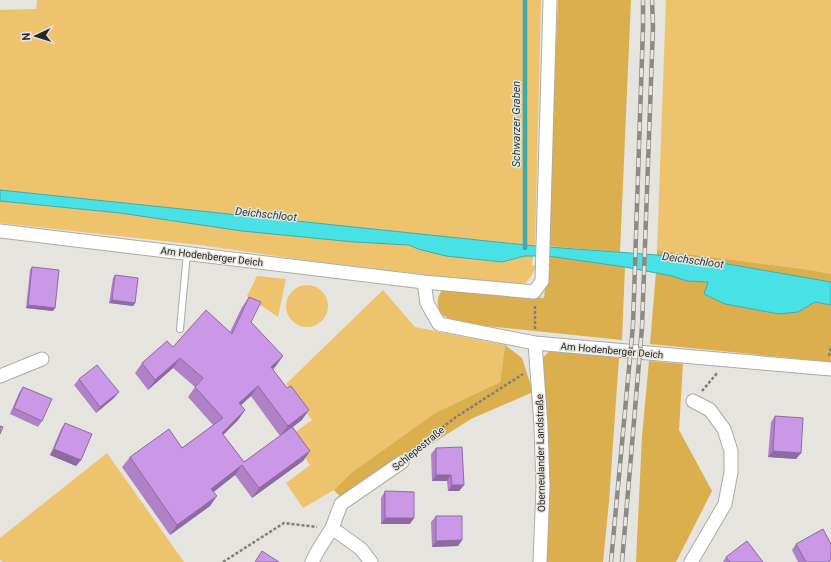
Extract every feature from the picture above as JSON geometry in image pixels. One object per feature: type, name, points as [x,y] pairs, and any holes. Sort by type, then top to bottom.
[{"type":"street","points":[[534,292],[542,281],[550,0]]},
{"type":"street","name":"Am Hodenberger Deich","points":[[0,231],[424,282],[534,292]]},
{"type":"street","name":"Am Hodenberger Deich","points":[[424,282],[428,303],[438,324],[535,343],[831,369]]},
{"type":"street","name":"Oberneulander Landstraße","points":[[535,343],[541,426],[542,478],[540,562]]},
{"type":"street","points":[[0,376],[42,359]]},
{"type":"street","points":[[691,562],[725,504],[731,472],[731,451],[724,429],[710,410],[693,401]]},
{"type":"street","name":"Schlepestraße","points":[[312,562],[332,528],[341,504],[402,462]]},
{"type":"street","points":[[332,528],[360,549],[371,562]]},
{"type":"lane","points":[[180,329],[187,253]]},
{"type":"path","points":[[534,292],[535,343]]},
{"type":"path","points":[[693,401],[707,387],[727,361]]},
{"type":"path","name":"Schlepestraße","points":[[402,462],[404,456],[456,417],[537,366]]},
{"type":"path","points":[[223,562],[284,523],[332,528]]},
{"type":"shaded area","points":[[37,0],[541,0],[535,246],[0,190],[0,10],[36,9]]},
{"type":"shaded area","points":[[558,0],[631,0],[620,252],[547,246]]},
{"type":"shaded area","points":[[666,0],[831,0],[831,274],[811,270],[657,250]]},
{"type":"shaded area","points":[[0,201],[120,213],[242,231],[354,242],[409,245],[418,249],[502,262],[525,256],[533,256],[532,265],[536,266],[530,278],[520,286],[304,260],[200,245],[0,223]]},
{"type":"shaded area","points":[[657,250],[811,270],[831,274],[831,282],[716,262],[657,255]]},
{"type":"shaded area","points":[[548,256],[625,267],[622,340],[456,323],[441,314],[438,302],[442,290],[457,289],[544,298]]},
{"type":"shaded area","points":[[656,272],[687,281],[708,282],[704,294],[725,304],[779,314],[798,312],[815,302],[831,305],[831,362],[650,344]]},
{"type":"shaded area","points":[[257,276],[286,279],[278,317],[247,296]]},
{"type":"shaded area","points":[[303,285],[311,285],[319,288],[325,294],[328,306],[325,318],[319,324],[311,327],[303,327],[295,324],[289,318],[286,310],[286,302],[289,294],[295,288]]},
{"type":"shaded area","points":[[383,290],[415,327],[505,345],[500,382],[435,413],[351,473],[334,490],[303,508],[286,483],[310,465],[290,436],[312,420],[286,384]]},
{"type":"shaded area","points":[[505,345],[522,358],[533,392],[471,419],[343,500],[334,490],[351,473],[435,413],[500,382]]},
{"type":"shaded area","points":[[550,350],[619,358],[609,502],[603,562],[545,562],[542,359]]},
{"type":"shaded area","points":[[649,361],[683,364],[679,430],[712,491],[676,562],[636,562],[642,436]]},
{"type":"shaded area","points":[[107,453],[184,562],[3,562],[0,560],[0,538]]},
{"type":"water","name":"Deichschloot","points":[[0,190],[535,246],[657,255],[716,262],[831,282],[831,305],[815,302],[798,312],[779,314],[725,304],[704,294],[708,282],[687,281],[672,276],[625,267],[548,256],[525,256],[502,262],[446,256],[418,249],[409,245],[354,242],[242,231],[120,213],[0,201]]},
{"type":"building","points":[[32,267],[59,270],[55,308],[28,305]]},
{"type":"building","points":[[115,275],[138,278],[135,303],[112,300]]},
{"type":"building","points":[[249,297],[261,302],[251,322],[283,356],[271,367],[287,388],[291,386],[309,410],[288,426],[258,386],[239,403],[245,410],[222,433],[244,462],[292,427],[310,451],[259,488],[242,465],[211,489],[217,496],[177,525],[130,457],[169,429],[182,448],[223,418],[195,387],[203,378],[180,358],[155,380],[142,363],[167,341],[173,347],[206,310],[232,334]]},
{"type":"building","points":[[97,365],[119,392],[100,407],[79,379]]},
{"type":"building","points":[[23,387],[52,399],[42,421],[14,408]]},
{"type":"building","points":[[775,416],[803,418],[801,453],[773,451]]},
{"type":"building","points":[[65,423],[92,434],[81,460],[54,449]]},
{"type":"building","points":[[0,426],[3,427],[0,434]]},
{"type":"building","points":[[462,447],[464,485],[452,485],[451,475],[436,475],[436,448]]},
{"type":"building","points":[[385,491],[414,492],[414,518],[385,518]]},
{"type":"building","points":[[436,516],[462,516],[462,540],[436,541]]},
{"type":"building","points":[[823,529],[831,544],[831,560],[828,562],[806,562],[796,544]]},
{"type":"building","points":[[747,541],[763,562],[730,562],[726,557]]},
{"type":"building","points":[[262,551],[279,562],[255,562]]},
{"type":"waterway","name":"Schwarzer Graben","points":[[525,0],[525,248]]},
{"type":"railway","points":[[611,562],[633,325],[643,0]]},
{"type":"railway","points":[[622,562],[642,327],[653,27],[652,0]]}]
